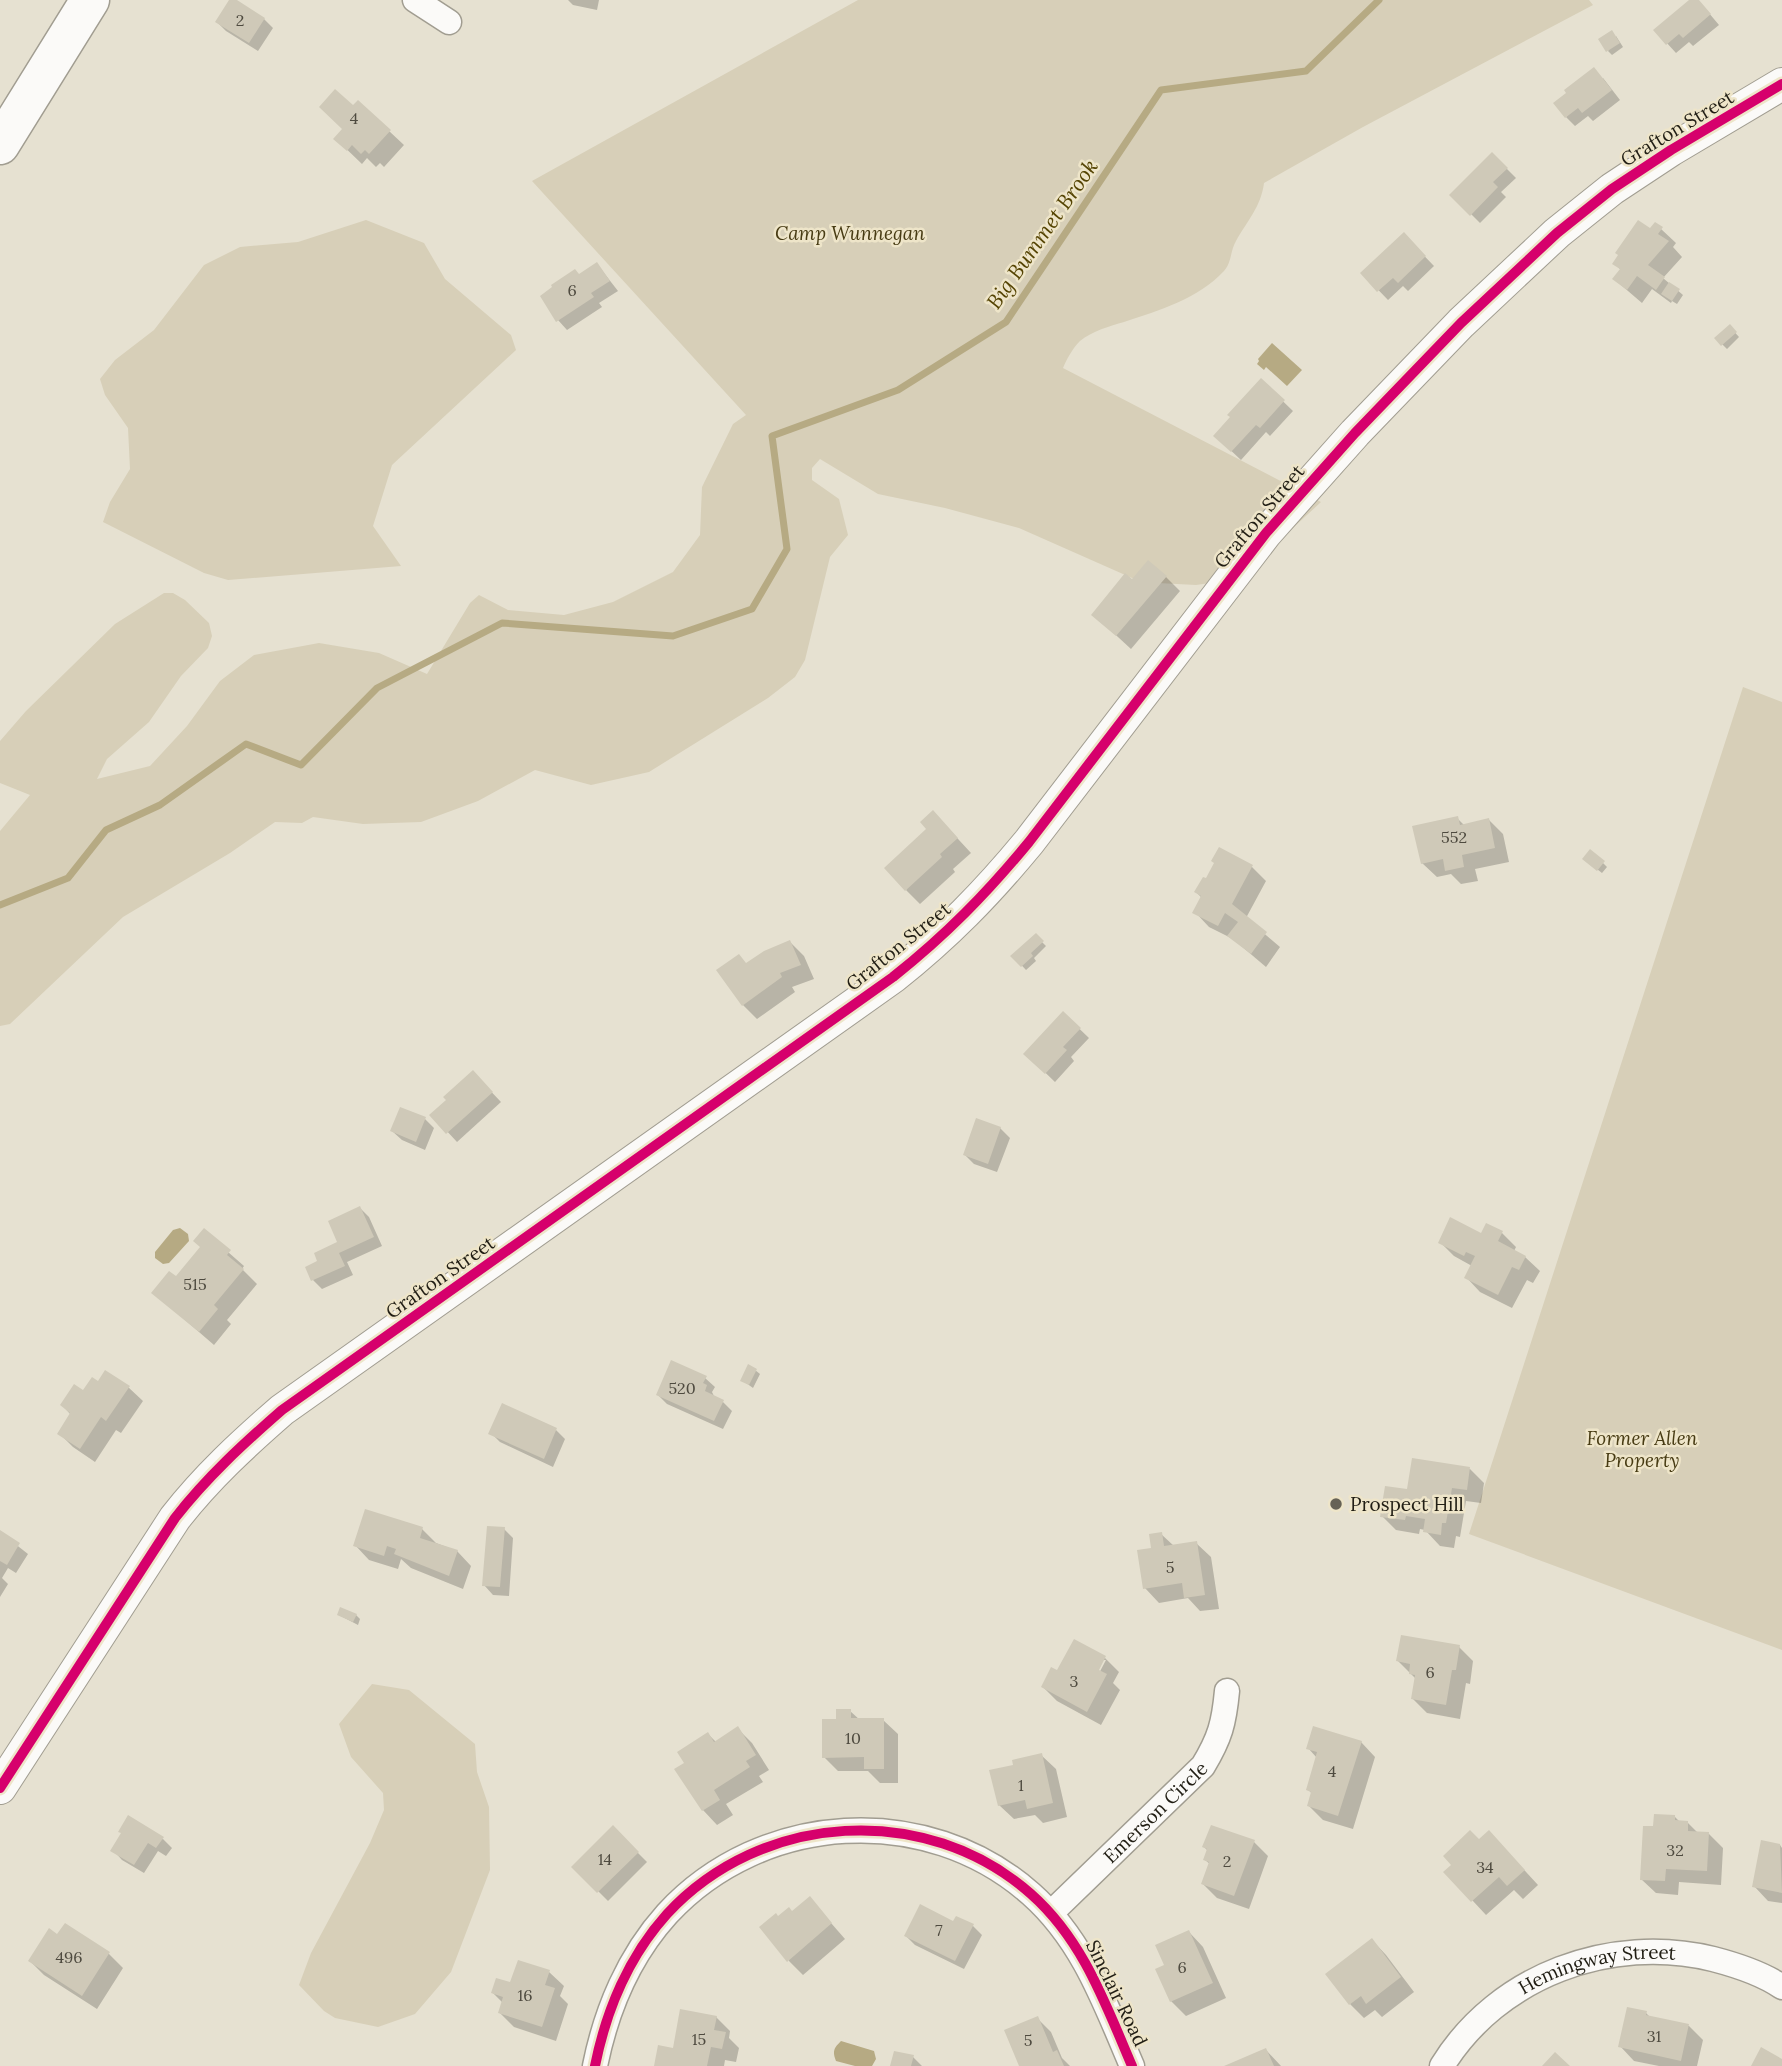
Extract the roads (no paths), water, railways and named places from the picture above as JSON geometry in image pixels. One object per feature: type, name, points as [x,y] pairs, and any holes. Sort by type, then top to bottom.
[{"type":"main road","points":[[0,145],[90,0]]},
{"type":"street","points":[[415,0],[449,22]]},
{"type":"street","name":"Grafton Street","points":[[0,1788],[169,1527],[208,1477],[243,1443],[282,1410],[874,991],[933,945],[992,887],[1029,842],[1266,533],[1355,433],[1461,323],[1557,233],[1612,189],[1671,150],[1782,84]]},
{"type":"street","name":"Emerson Circle","points":[[1051,1913],[1203,1766],[1224,1723],[1227,1691]]},
{"type":"street","name":"Sinclair Road","points":[[595,2066],[609,2013],[620,1987],[643,1945],[666,1915],[709,1877],[751,1853],[787,1840],[844,1830],[872,1830],[929,1839],[982,1860],[1030,1893],[1051,1913],[1085,1959],[1132,2066]]},
{"type":"street","name":"Hemingway Street","points":[[1442,2066],[1476,2022],[1518,1990],[1546,1974],[1606,1955],[1664,1950],[1693,1954],[1749,1970],[1782,1987]]},
{"type":"waterway","name":"Big Bummet Brook","points":[[0,905],[68,878],[106,830],[160,805],[246,744],[301,765],[377,688],[502,623],[673,636],[752,609],[787,549],[772,436],[898,390],[1006,322],[1161,90],[1306,71],[1379,0]]},
{"type":"place","name":"Prospect Hill","points":[[1336,1504]]},
{"type":"park label","name":"Camp Wunnegan","points":[[850,233]]},
{"type":"park label","name":"Former Allen Property","points":[[1642,1449]]}]
